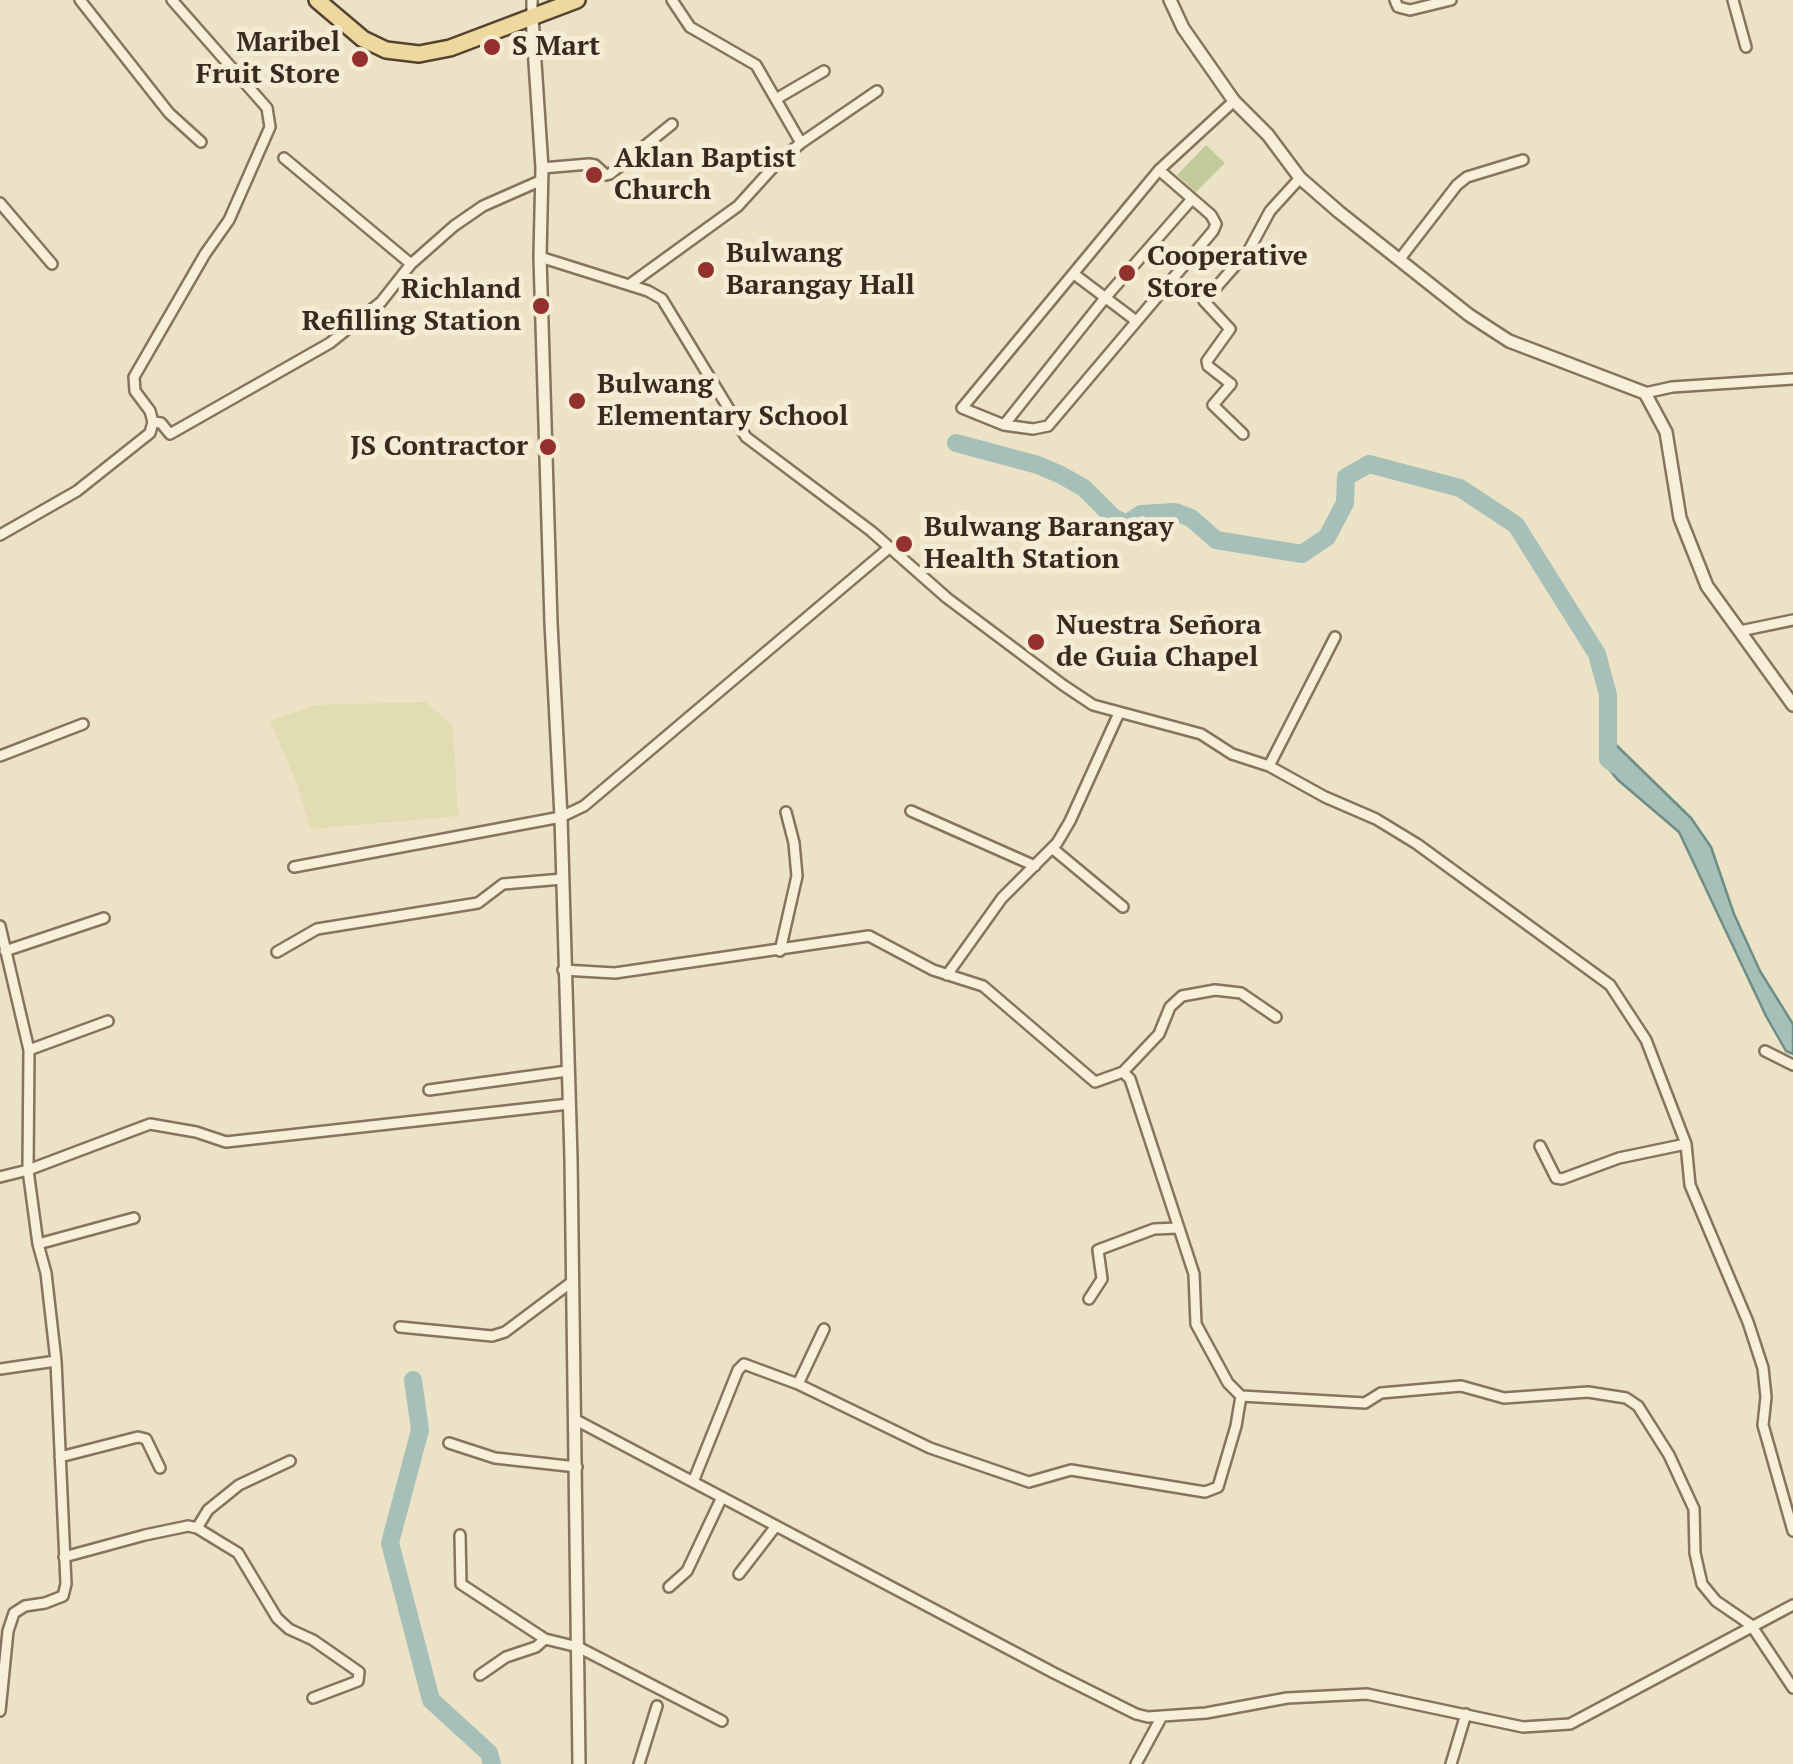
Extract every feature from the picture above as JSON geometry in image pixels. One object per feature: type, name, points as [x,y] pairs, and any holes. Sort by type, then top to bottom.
[{"type":"main road","points":[[317,0],[374,45],[404,54],[450,48],[532,8],[576,0]]},
{"type":"street","points":[[80,0],[169,113],[201,142]]},
{"type":"street","points":[[0,535],[77,491],[150,433],[150,411],[135,391],[134,378],[204,254],[228,220],[270,127],[271,116],[254,92],[172,0]]},
{"type":"street","points":[[672,0],[690,27],[724,43],[756,65],[802,144]]},
{"type":"street","points":[[1170,0],[1183,28],[1234,101],[1268,135],[1300,178],[1469,315],[1509,340],[1645,394],[1672,387],[1793,379]]},
{"type":"street","points":[[1395,0],[1398,6],[1410,10],[1451,0]]},
{"type":"street","points":[[1732,0],[1746,47]]},
{"type":"street","points":[[532,8],[542,174],[540,257],[563,879],[580,1764]]},
{"type":"street","points":[[776,100],[824,71]]},
{"type":"street","points":[[629,285],[738,206],[777,164],[877,91]]},
{"type":"street","points":[[1160,170],[1211,215],[1216,224],[1213,232],[1048,426],[1032,429],[1004,424],[962,408],[1160,170],[1234,101]]},
{"type":"street","points":[[152,422],[160,423],[170,434],[330,343],[381,302],[411,264],[483,206],[542,174],[589,164],[610,174],[672,124]]},
{"type":"street","points":[[284,158],[411,264]]},
{"type":"street","points":[[1400,260],[1457,184],[1467,177],[1523,160]]},
{"type":"street","points":[[1244,434],[1213,405],[1231,384],[1207,361],[1230,329],[1204,301],[1249,250],[1270,210],[1300,178]]},
{"type":"street","points":[[1004,424],[1105,298],[1192,199]]},
{"type":"street","points":[[0,203],[52,264]]},
{"type":"street","points":[[540,257],[648,290],[662,299],[746,438],[872,530],[994,636],[1093,705],[1201,734],[1232,754],[1270,766],[1325,797],[1376,819],[1417,844],[1610,986],[1646,1040],[1686,1144],[1690,1185],[1764,1368],[1764,1425],[1793,1532]]},
{"type":"street","points":[[1074,274],[1135,320]]},
{"type":"street","points":[[1645,394],[1666,432],[1680,518],[1708,586],[1793,705]]},
{"type":"street","points":[[294,868],[561,818],[604,791],[889,548]]},
{"type":"street","points":[[1740,631],[1793,620]]},
{"type":"street","points":[[1270,766],[1335,637]]},
{"type":"street","points":[[948,975],[1002,898],[1052,848],[1070,821],[1118,714]]},
{"type":"street","points":[[0,756],[83,724]]},
{"type":"street","points":[[911,811],[1035,866]]},
{"type":"street","points":[[780,950],[797,876],[786,812]]},
{"type":"street","points":[[1052,848],[1123,907]]},
{"type":"street","points":[[277,952],[316,930],[478,903],[503,884],[563,879]]},
{"type":"street","points":[[5,951],[104,918]]},
{"type":"street","points":[[0,926],[29,1050],[28,1170],[56,1361],[66,1584],[63,1596],[25,1606],[14,1613],[8,1630],[0,1712]]},
{"type":"street","points":[[563,970],[615,974],[869,936],[948,975],[983,986],[1095,1082],[1123,1072],[1159,1034],[1170,1007],[1182,996],[1215,990],[1241,993],[1276,1016]]},
{"type":"street","points":[[29,1050],[108,1021]]},
{"type":"street","points":[[1765,1052],[1793,1065]]},
{"type":"street","points":[[429,1090],[567,1071]]},
{"type":"street","points":[[1123,1072],[1130,1079],[1194,1274],[1196,1324],[1228,1383],[1241,1396],[1365,1403],[1381,1393],[1461,1386],[1504,1398],[1588,1392],[1626,1398],[1638,1406],[1669,1454],[1694,1509],[1695,1553],[1702,1584],[1716,1601],[1751,1626],[1793,1688]]},
{"type":"street","points":[[0,1177],[150,1124],[226,1142],[569,1104]]},
{"type":"street","points":[[1540,1146],[1556,1178],[1562,1179],[1619,1158],[1686,1144]]},
{"type":"street","points":[[38,1244],[134,1218]]},
{"type":"street","points":[[1089,1299],[1102,1280],[1098,1250],[1154,1229],[1177,1228]]},
{"type":"street","points":[[400,1328],[492,1336],[505,1332],[573,1281]]},
{"type":"street","points":[[798,1384],[824,1329]]},
{"type":"street","points":[[0,1369],[56,1361]]},
{"type":"street","points":[[693,1482],[742,1366],[749,1365],[798,1384],[930,1448],[1015,1479],[1038,1482],[1071,1470],[1205,1492],[1218,1487],[1241,1396]]},
{"type":"street","points":[[576,1420],[1142,1716],[1161,1718],[1287,1698],[1347,1694],[1392,1698],[1524,1727],[1570,1724],[1793,1604]]},
{"type":"street","points":[[60,1457],[138,1437],[146,1439],[160,1468]]},
{"type":"street","points":[[449,1443],[495,1458],[577,1466]]},
{"type":"street","points":[[197,1528],[208,1510],[230,1492],[290,1461]]},
{"type":"street","points":[[669,1587],[687,1571],[722,1497]]},
{"type":"street","points":[[64,1558],[145,1534],[188,1526],[197,1528],[238,1553],[277,1618],[289,1629],[313,1640],[359,1672],[358,1681],[313,1698]]},
{"type":"street","points":[[740,1574],[776,1526]]},
{"type":"street","points":[[460,1535],[461,1584],[545,1639],[578,1647],[722,1722]]},
{"type":"street","points":[[480,1675],[506,1657],[536,1647],[545,1639]]},
{"type":"street","points":[[639,1764],[657,1706]]},
{"type":"street","points":[[1451,1764],[1466,1714]]},
{"type":"street","points":[[1136,1764],[1161,1718]]},
{"type":"shaded area","points":[[426,702],[453,726],[458,816],[311,829],[270,721],[316,705]]},
{"type":"green space","points":[[1206,145],[1225,163],[1196,192],[1177,175]]},
{"type":"water","points":[[1611,740],[1691,818],[1711,847],[1734,914],[1760,971],[1793,1024],[1793,1054],[1786,1051],[1766,1016],[1679,832],[1618,780],[1602,761]]},
{"type":"waterway","points":[[956,443],[1061,475],[1084,488],[1113,517],[1126,524],[1141,514],[1175,512],[1191,518],[1216,540],[1302,554],[1327,537],[1345,503],[1346,477],[1369,464],[1460,488],[1516,525],[1597,654],[1608,695],[1608,759],[1616,765]]},
{"type":"waterway","points":[[413,1380],[420,1430],[390,1543],[431,1700],[489,1753],[492,1764]]},
{"type":"place","name":"S Mart","points":[[492,47]]},
{"type":"place","name":"Maribel Fruit Store","points":[[360,59]]},
{"type":"place","name":"Aklan Baptist Church","points":[[594,175]]},
{"type":"place","name":"Bulwang Barangay Hall","points":[[706,270]]},
{"type":"place","name":"Cooperative Store","points":[[1127,273]]},
{"type":"place","name":"Richland Refilling Station","points":[[541,306]]},
{"type":"place","name":"Bulwang Elementary School","points":[[577,401]]},
{"type":"place","name":"JS Contractor","points":[[548,447]]},
{"type":"place","name":"Bulwang Barangay Health Station","points":[[904,544]]},
{"type":"place","name":"Nuestra Señora de Guia Chapel","points":[[1036,642]]}]
